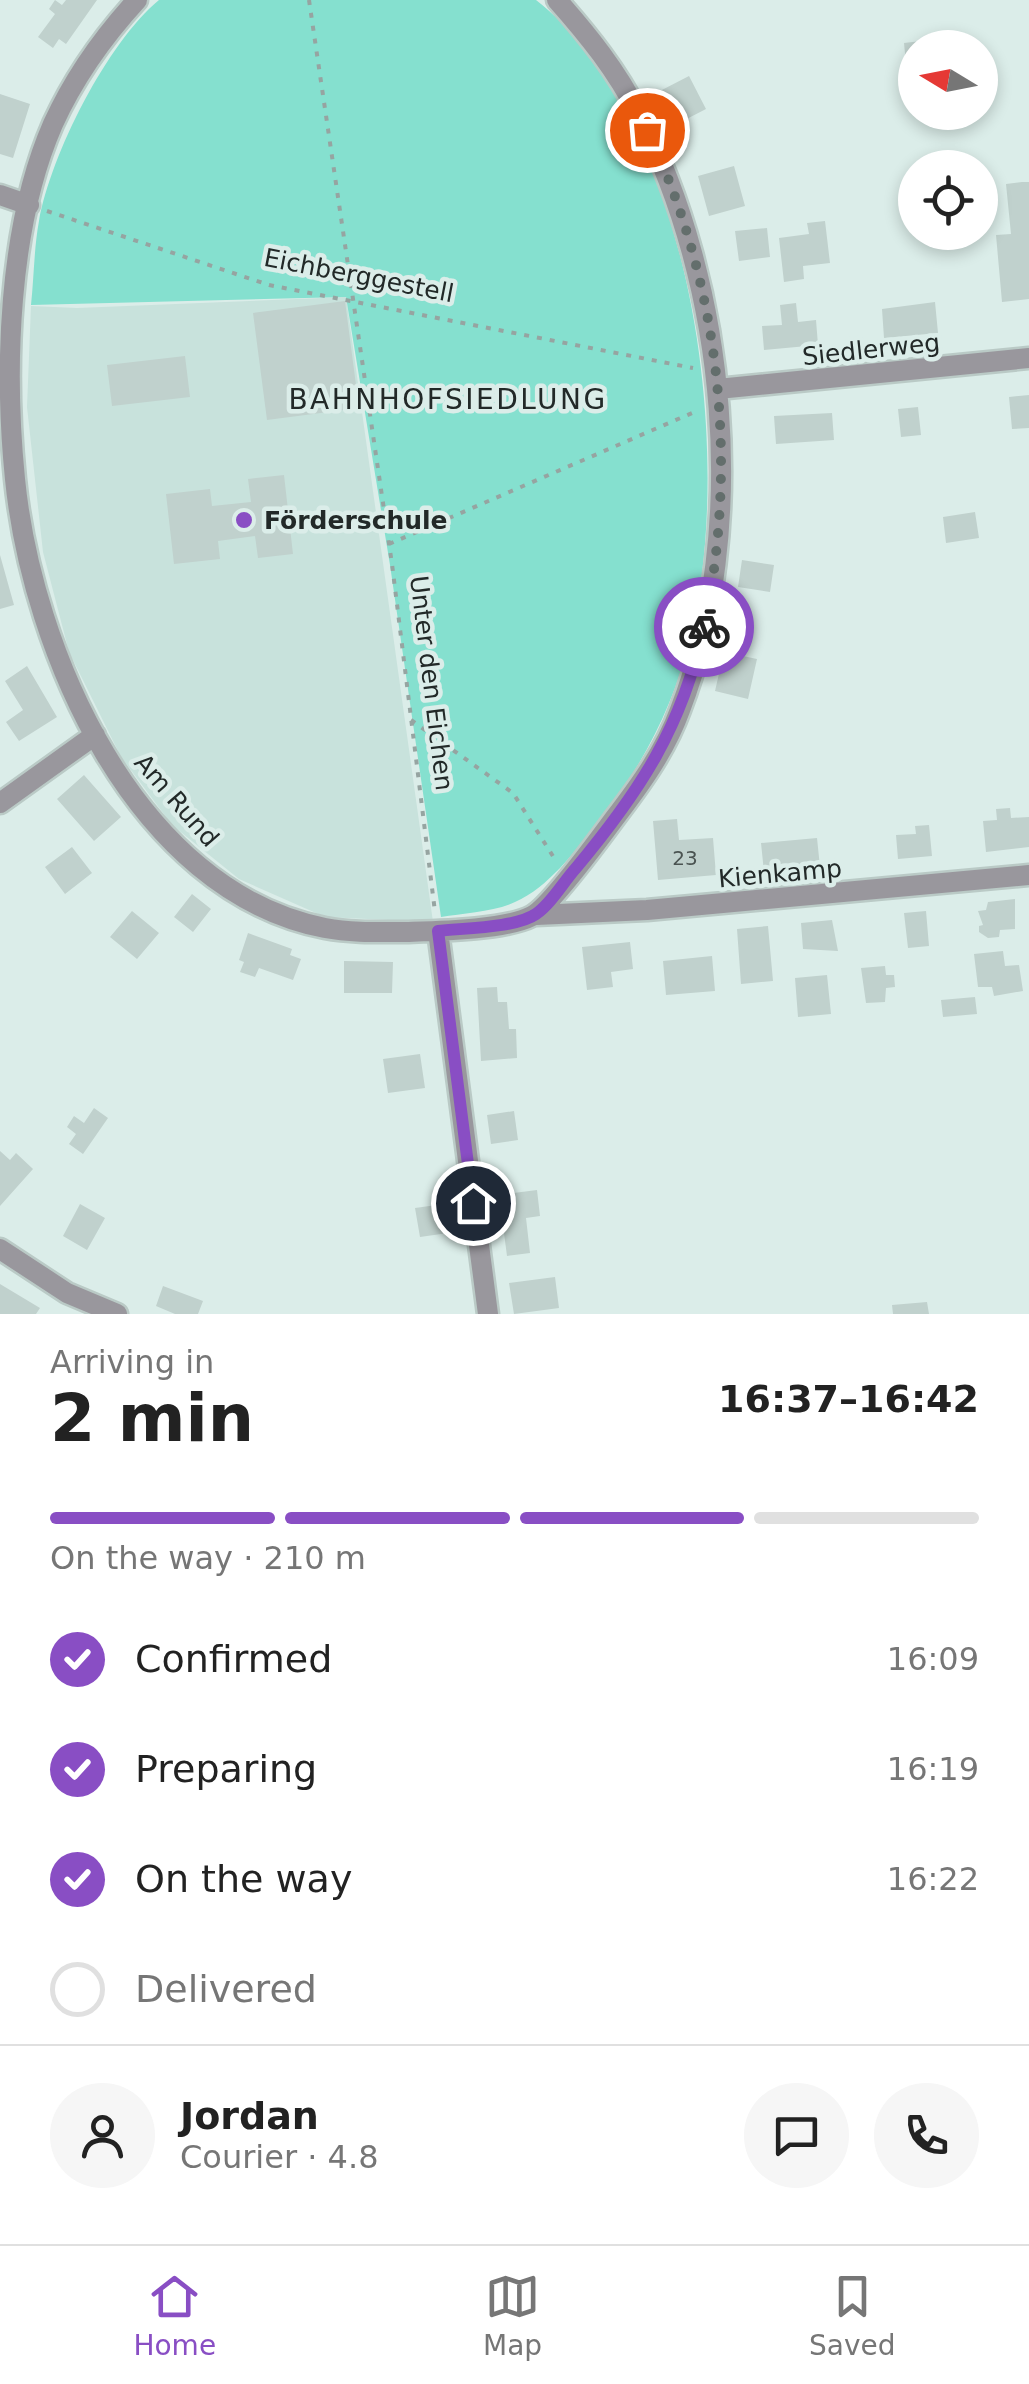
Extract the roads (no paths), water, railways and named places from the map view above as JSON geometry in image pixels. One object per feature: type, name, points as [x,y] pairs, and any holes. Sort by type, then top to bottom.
[{"type":"street","name":"Am Rund","points":[[138,0],[112,28],[78,76],[51,128],[28,205],[12,307],[8,382],[24,551],[63,668],[123,782],[194,861],[236,892],[281,914],[322,927],[366,932],[438,931],[506,923],[536,915]]},
{"type":"street","points":[[536,915],[655,763],[686,694],[710,599],[722,481],[718,389],[692,256],[657,151],[615,73],[557,0]]},
{"type":"street","points":[[0,195],[28,205]]},
{"type":"street","name":"Siedlerweg","points":[[718,389],[1029,358]]},
{"type":"street","points":[[0,804],[95,735]]},
{"type":"street","name":"Kienkamp","points":[[536,915],[666,908],[1029,876]]},
{"type":"street","points":[[438,931],[488,1314]]},
{"type":"street","points":[[0,1249],[67,1293],[117,1314]]},
{"type":"place","name":"Förderschule","points":[[244,520]]},
{"type":"district","name":"BAHNHOFSIEDLUNG","points":[[448,399]]}]
